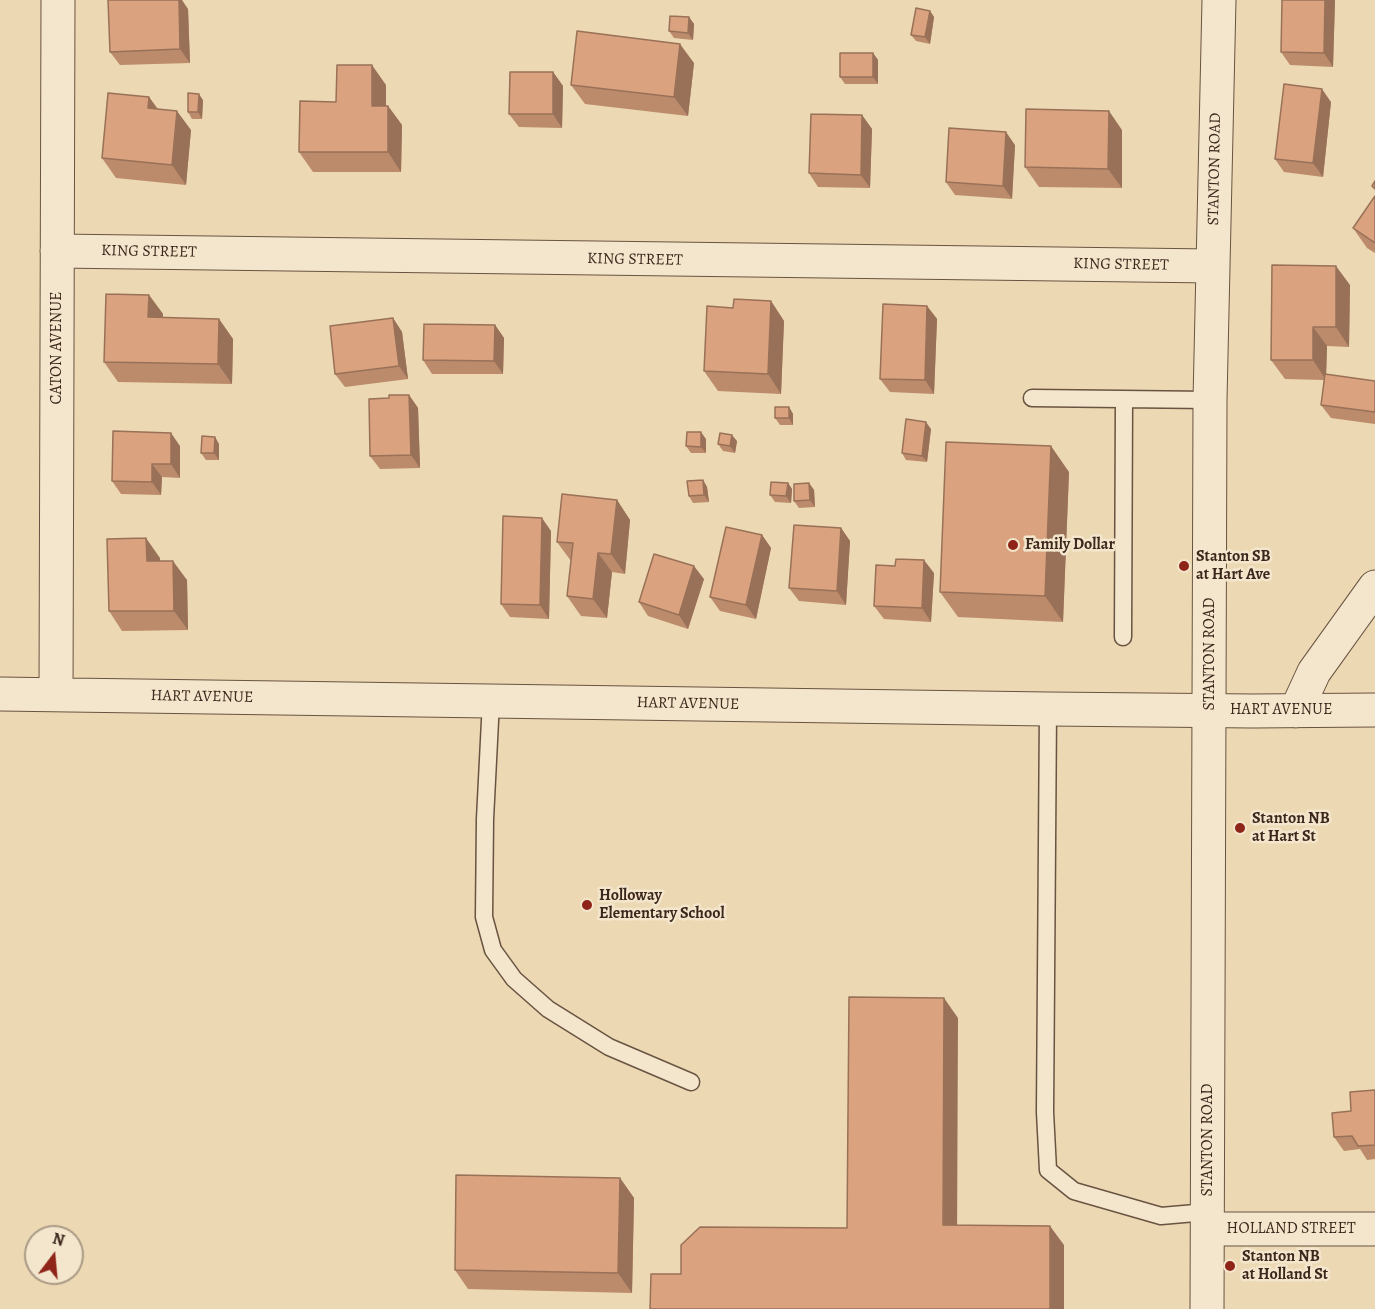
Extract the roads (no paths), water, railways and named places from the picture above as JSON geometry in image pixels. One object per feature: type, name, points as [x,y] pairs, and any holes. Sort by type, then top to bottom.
[{"type":"street","name":"CATON AVENUE","points":[[56,695],[58,0]]},
{"type":"street","name":"STANTON ROAD","points":[[1207,1309],[1210,400],[1219,0]]},
{"type":"street","name":"KING STREET","points":[[57,251],[1212,266]]},
{"type":"street","points":[[1296,711],[1314,672],[1375,586]]},
{"type":"street","name":"HART AVENUE","points":[[0,694],[1048,709],[1375,710]]},
{"type":"street","name":"HOLLAND STREET","points":[[1208,1220],[1375,1229]]},
{"type":"lane","points":[[1032,398],[1210,400]]},
{"type":"lane","points":[[1123,637],[1124,400]]},
{"type":"lane","points":[[491,701],[484,916],[493,950],[514,979],[548,1009],[609,1047],[691,1082]]},
{"type":"lane","points":[[1048,709],[1045,1112],[1048,1170],[1074,1191],[1161,1216],[1208,1220]]},
{"type":"place","name":"Family Dollar","points":[[1013,545]]},
{"type":"place","name":"Stanton SB at Hart Ave","points":[[1184,566]]},
{"type":"place","name":"Stanton NB at Hart St","points":[[1240,828]]},
{"type":"place","name":"Holloway Elementary School","points":[[587,905]]},
{"type":"place","name":"Stanton NB at Holland St","points":[[1230,1266]]}]
